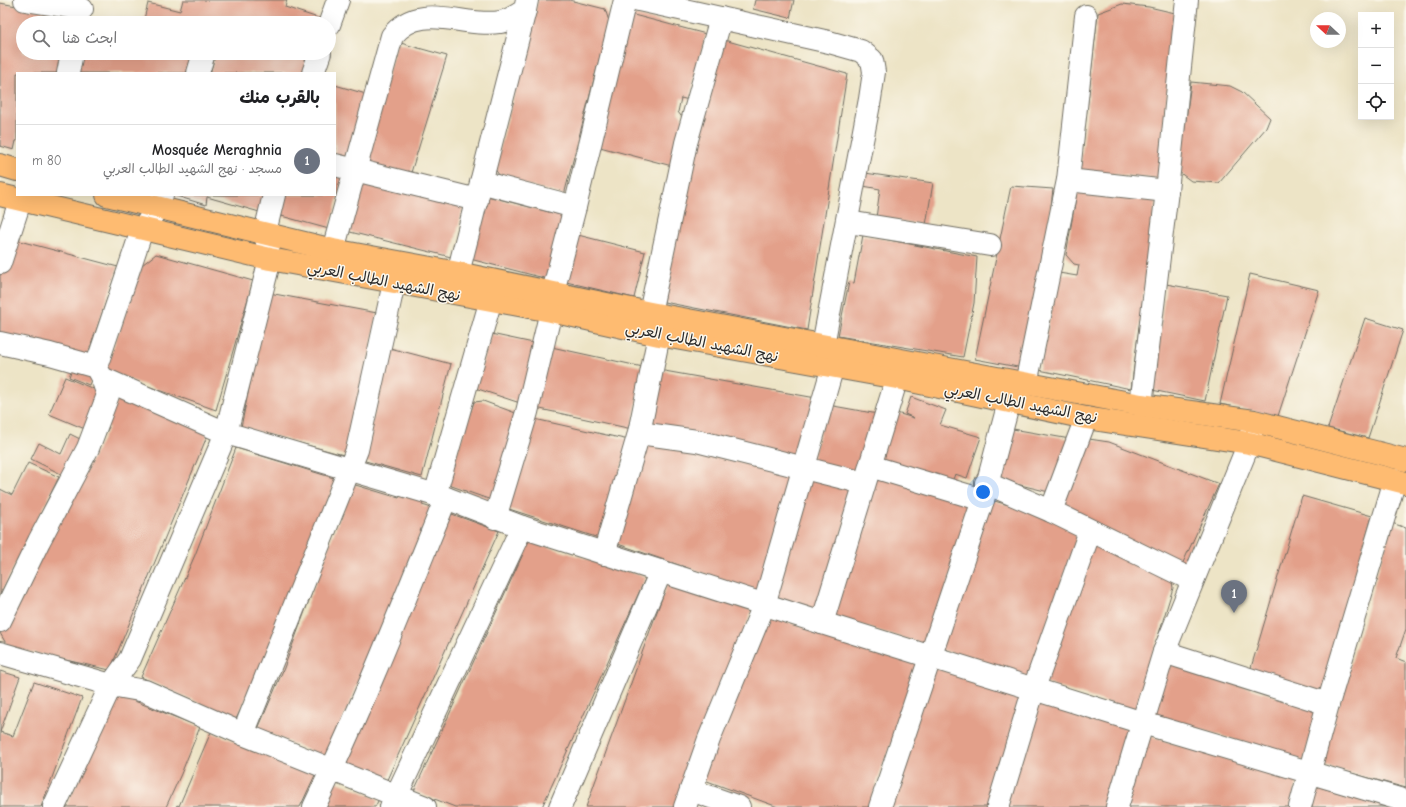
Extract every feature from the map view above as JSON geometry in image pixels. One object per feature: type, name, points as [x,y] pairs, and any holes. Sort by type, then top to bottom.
[{"type":"main road","points":[[0,165],[16,170]]},
{"type":"main road","name":"نهج الشهيد الطالب العربي","points":[[116,196],[160,201],[265,232],[333,250],[458,273],[493,291]]},
{"type":"main road","name":"نهج الشهيد الطالب العربي","points":[[10,198],[270,259],[394,283],[493,291],[552,302],[650,313],[1140,405],[1254,421],[1406,460]]},
{"type":"main road","name":"نهج الشهيد الطالب العربي","points":[[552,302],[659,336],[898,378],[1086,418],[1249,443],[1400,482]]},
{"type":"street","points":[[25,0],[82,11]]},
{"type":"street","points":[[332,16],[338,0]]},
{"type":"street","points":[[495,518],[527,412],[625,0]]},
{"type":"street","points":[[639,0],[861,51],[872,60],[874,72],[870,99],[861,139],[848,222],[823,345]]},
{"type":"street","points":[[1140,405],[1168,191],[1187,0]]},
{"type":"street","points":[[333,250],[344,168],[392,36],[400,26],[410,20],[439,17],[500,22],[511,19],[526,5]]},
{"type":"street","points":[[458,273],[526,5]]},
{"type":"street","points":[[1026,384],[1068,180],[1086,16]]},
{"type":"street","points":[[650,313],[686,143],[721,18]]},
{"type":"street","points":[[68,72],[71,60]]},
{"type":"street","points":[[198,72],[202,60]]},
{"type":"street","points":[[313,72],[318,60]]},
{"type":"street","points":[[344,168],[575,207]]},
{"type":"street","points":[[1068,180],[1168,191]]},
{"type":"street","points":[[54,807],[111,685],[130,660],[226,433],[270,259],[265,232],[274,196]]},
{"type":"street","points":[[0,263],[10,198]]},
{"type":"street","points":[[0,621],[91,441],[108,394],[99,373],[142,230],[160,201]]},
{"type":"street","points":[[848,222],[990,245]]},
{"type":"street","points":[[243,734],[357,450],[394,283]]},
{"type":"street","points":[[314,807],[332,768],[441,496],[493,291]]},
{"type":"street","points":[[604,554],[640,433],[659,336]]},
{"type":"street","points":[[0,343],[50,354],[99,373],[226,433],[441,496],[495,518],[764,605],[1143,723],[1406,801]]},
{"type":"street","points":[[739,807],[688,799],[709,739],[764,605],[833,366]]},
{"type":"street","points":[[822,623],[898,378]]},
{"type":"street","points":[[880,807],[931,657],[984,492],[1009,402]]},
{"type":"street","points":[[1051,511],[1086,418]]},
{"type":"street","points":[[1117,807],[1164,652],[1249,443],[1254,421]]},
{"type":"street","points":[[640,433],[697,441],[803,469],[867,475],[984,492],[1051,511],[1192,580]]},
{"type":"street","points":[[1300,807],[1328,704],[1400,482]]},
{"type":"street","points":[[393,801],[522,527]]},
{"type":"street","points":[[998,807],[1034,688],[1090,531]]},
{"type":"street","points":[[560,807],[661,571]]},
{"type":"street","points":[[1164,652],[1328,704]]},
{"type":"street","points":[[0,653],[111,685],[145,691],[243,734],[332,768],[393,801],[425,807]]},
{"type":"building","points":[[183,0],[287,0],[285,7],[312,16],[145,16],[148,3],[180,11]]},
{"type":"building","points":[[538,0],[569,0],[605,9],[609,21],[564,195],[501,178],[495,169]]},
{"type":"building","points":[[755,0],[794,0],[790,18],[753,9]]},
{"type":"building","points":[[0,3],[71,16],[16,16],[16,60],[63,60],[60,72],[16,72],[16,141],[14,150],[0,146]]},
{"type":"building","points":[[1122,4],[1149,7],[1175,13],[1159,179],[1080,171],[1098,13]]},
{"type":"building","points":[[630,14],[706,34],[689,100],[681,98],[678,112],[684,120],[672,166],[596,146]]},
{"type":"building","points":[[724,40],[847,74],[807,330],[664,302],[681,205]]},
{"type":"building","points":[[397,42],[447,56],[409,179],[361,166]]},
{"type":"building","points":[[79,60],[192,60],[189,72],[76,72]]},
{"type":"building","points":[[214,60],[312,60],[307,72],[210,72]]},
{"type":"building","points":[[1191,82],[1230,86],[1242,92],[1270,118],[1266,128],[1219,183],[1191,181],[1179,172]]},
{"type":"building","points":[[336,85],[366,94],[347,163],[336,160]]},
{"type":"building","points":[[336,170],[345,173],[329,229],[274,214],[279,196],[336,196]]},
{"type":"building","points":[[865,173],[933,183],[926,225],[876,218],[880,189],[863,186]]},
{"type":"building","points":[[359,177],[464,204],[451,257],[346,231]]},
{"type":"building","points":[[1011,186],[1053,189],[1044,268],[1023,368],[975,359]]},
{"type":"building","points":[[1077,191],[1156,199],[1131,389],[1039,370],[1059,273],[1077,276],[1079,265],[1074,264],[1066,255]]},
{"type":"building","points":[[176,196],[267,196],[263,213],[207,197],[206,205]]},
{"type":"building","points":[[487,196],[568,217],[552,280],[470,259]]},
{"type":"building","points":[[574,234],[645,252],[634,298],[562,281]]},
{"type":"building","points":[[863,235],[977,257],[974,303],[963,357],[838,336],[849,282],[854,283]]},
{"type":"building","points":[[12,239],[118,267],[87,357],[0,334],[0,275]]},
{"type":"building","points":[[156,254],[253,281],[216,410],[105,371],[142,265]]},
{"type":"building","points":[[1250,274],[1319,290],[1278,416],[1220,404]]},
{"type":"building","points":[[1166,284],[1227,295],[1205,401],[1152,390]]},
{"type":"building","points":[[269,293],[377,313],[351,457],[241,427]]},
{"type":"building","points":[[1365,318],[1403,330],[1368,438],[1328,428]]},
{"type":"building","points":[[491,334],[538,344],[523,404],[475,388]]},
{"type":"building","points":[[547,346],[643,367],[632,429],[531,407]]},
{"type":"building","points":[[390,348],[451,364],[422,477],[362,460]]},
{"type":"building","points":[[75,360],[96,368],[89,385],[69,377]]},
{"type":"building","points":[[659,370],[816,398],[799,460],[648,424]]},
{"type":"building","points":[[65,377],[101,392],[85,429],[49,414]]},
{"type":"building","points":[[121,393],[208,434],[110,670],[8,647],[0,633],[109,427],[105,426]]},
{"type":"building","points":[[911,397],[946,410],[940,425],[981,437],[967,478],[955,474],[951,485],[878,463],[893,412],[914,418],[905,414]]},
{"type":"building","points":[[483,401],[521,415],[494,501],[446,484],[474,402]]},
{"type":"building","points":[[828,405],[878,414],[860,474],[811,463]]},
{"type":"building","points":[[530,418],[629,440],[602,539],[506,508]]},
{"type":"building","points":[[1013,429],[1070,439],[1053,493],[996,479]]},
{"type":"building","points":[[70,434],[80,439],[63,475],[31,459],[39,443],[61,454]]},
{"type":"building","points":[[1089,439],[1109,442],[1219,484],[1181,567],[1059,510]]},
{"type":"building","points":[[645,440],[793,475],[760,593],[615,543]]},
{"type":"building","points":[[236,448],[337,479],[260,671],[236,719],[141,677],[195,555]]},
{"type":"building","points":[[28,463],[59,477],[0,595],[0,489],[12,495]]},
{"type":"building","points":[[875,472],[973,502],[929,646],[831,616]]},
{"type":"building","points":[[807,476],[855,489],[817,611],[771,596]]},
{"type":"building","points":[[406,479],[428,487],[422,505],[432,508],[327,758],[258,729],[284,668],[352,484],[399,498]]},
{"type":"building","points":[[1302,496],[1372,516],[1323,693],[1250,671]]},
{"type":"building","points":[[991,500],[1040,514],[1079,532],[1029,678],[939,649]]},
{"type":"building","points":[[449,513],[499,531],[386,782],[342,764]]},
{"type":"building","points":[[1392,523],[1406,528],[1406,629],[1396,658],[1406,662],[1406,788],[1321,765]]},
{"type":"building","points":[[529,541],[646,577],[542,807],[455,807],[414,791]]},
{"type":"building","points":[[1093,541],[1171,576],[1173,588],[1135,711],[1045,683]]},
{"type":"building","points":[[667,584],[752,610],[676,807],[586,807]]},
{"type":"building","points":[[769,616],[923,664],[881,770],[869,807],[778,807],[699,778]]},
{"type":"building","points":[[1168,663],[1318,709],[1304,761],[1156,716],[1153,705]]},
{"type":"building","points":[[933,667],[1024,696],[991,807],[884,807]]},
{"type":"building","points":[[0,671],[20,677],[0,732]]},
{"type":"building","points":[[34,682],[82,698],[41,807],[0,807],[0,732],[13,736]]},
{"type":"building","points":[[117,694],[200,727],[181,774],[166,807],[66,807]]},
{"type":"building","points":[[1036,700],[1130,729],[1106,807],[1003,807]]},
{"type":"building","points":[[211,732],[316,773],[300,807],[176,807],[177,805],[179,806]]},
{"type":"building","points":[[1145,735],[1298,780],[1290,807],[1123,807]]},
{"type":"building","points":[[333,780],[379,799],[375,807],[321,807]]},
{"type":"building","points":[[1316,786],[1387,807],[1310,807]]},
{"type":"place","name":"Mosquée Meraghnia","points":[[1234,613]]}]
